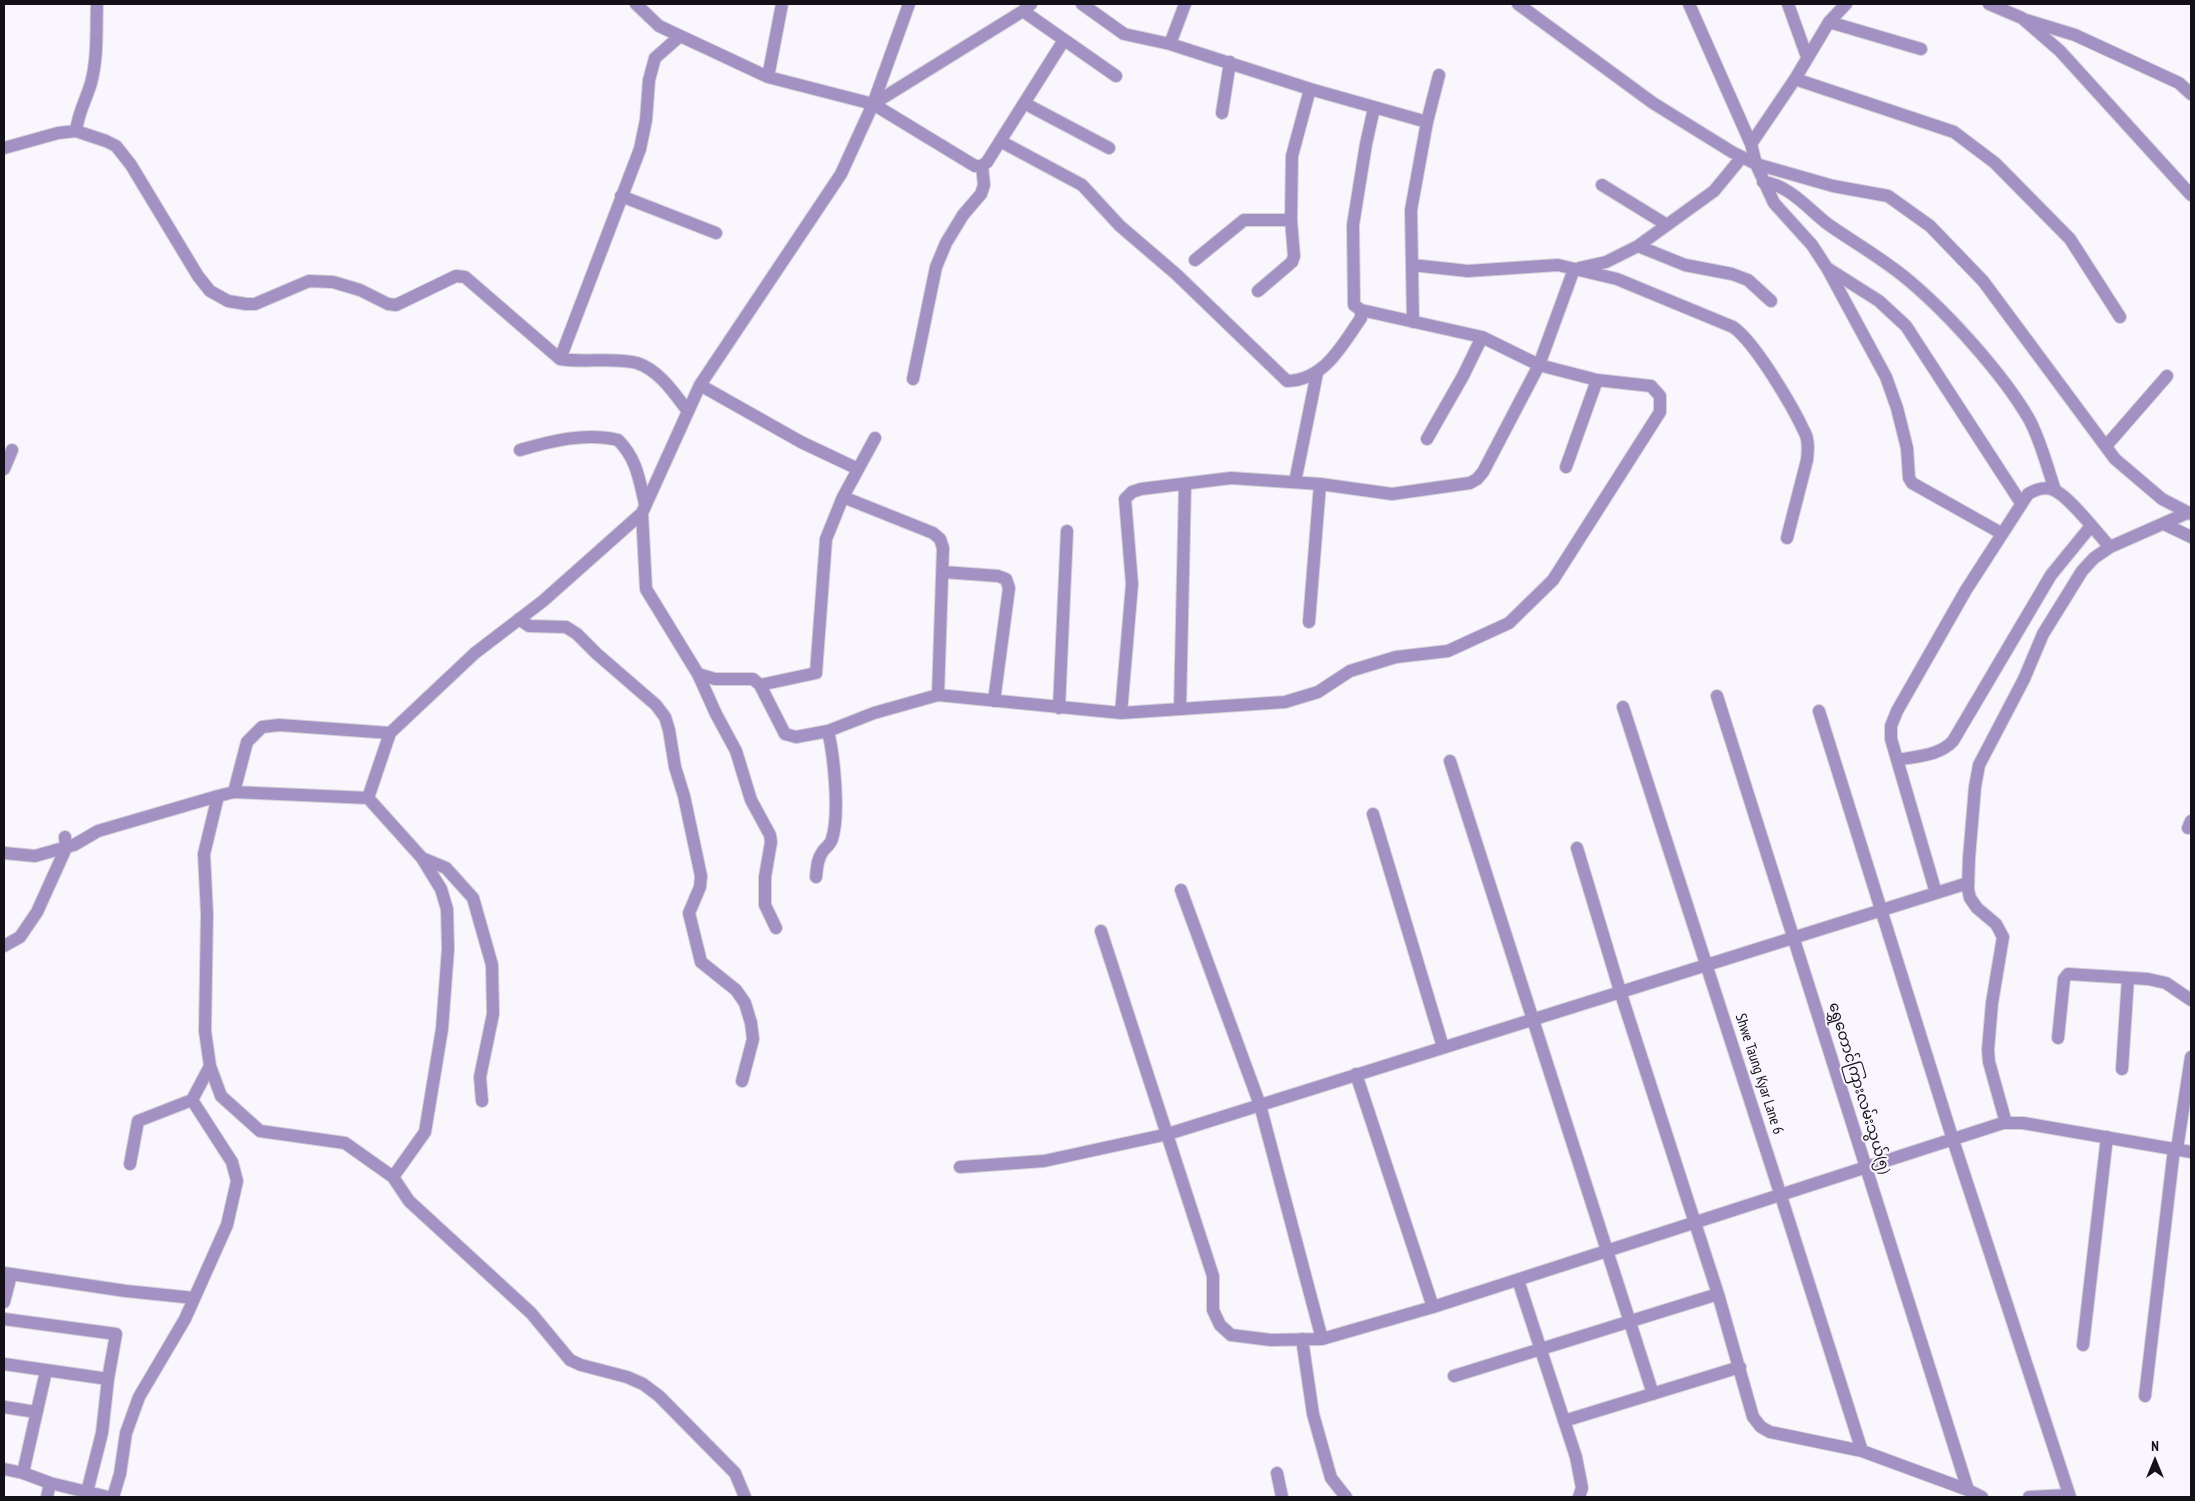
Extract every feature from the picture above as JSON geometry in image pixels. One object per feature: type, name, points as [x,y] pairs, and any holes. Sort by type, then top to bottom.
[{"type":"street","points":[[76,131],[77,116],[91,84],[95,65],[97,4]]},
{"type":"street","points":[[636,4],[659,26],[680,36],[768,76],[873,104],[975,166],[982,166]]},
{"type":"street","points":[[652,18],[654,4]]},
{"type":"street","points":[[768,76],[782,4]]},
{"type":"street","points":[[368,798],[390,733],[475,654],[543,601],[643,508],[700,385],[841,174],[873,104],[909,4]]},
{"type":"street","points":[[1082,4],[1124,34],[1170,44],[1230,62],[1310,90],[1427,122]]},
{"type":"street","points":[[1170,44],[1186,4]]},
{"type":"street","points":[[1518,4],[1653,103],[1756,164],[1833,186],[1888,196],[1930,226],[1983,281],[2115,459],[2162,498],[2189,514]]},
{"type":"street","points":[[1689,4],[1751,144],[1756,164],[1774,203],[1812,245],[1886,378],[1897,408],[1907,448],[1909,478],[1912,483],[2002,533]]},
{"type":"street","points":[[1788,4],[1808,57]]},
{"type":"street","points":[[1751,144],[1795,79],[1829,22],[1846,4]]},
{"type":"street","points":[[1988,4],[2022,18],[2075,35],[2179,83],[2191,94]]},
{"type":"street","points":[[873,104],[1027,8],[1064,40],[1116,76]]},
{"type":"street","points":[[2022,18],[2060,51],[2191,195]]},
{"type":"street","points":[[1829,22],[1921,49]]},
{"type":"street","points":[[560,359],[640,149],[646,120],[649,80],[655,58],[680,36]]},
{"type":"street","points":[[913,379],[936,267],[946,243],[963,215],[981,194],[984,185],[982,166],[1064,40]]},
{"type":"street","points":[[1222,113],[1230,62]]},
{"type":"street","points":[[1414,322],[1410,210],[1427,122],[1439,75]]},
{"type":"street","points":[[1795,79],[1954,132],[1995,163],[2070,240],[2120,317]]},
{"type":"street","points":[[1258,291],[1292,262],[1294,256],[1291,220],[1292,156],[1310,90]]},
{"type":"street","points":[[1024,103],[1109,148]]},
{"type":"street","points":[[698,674],[714,679],[753,679],[760,685],[785,734],[796,737],[828,731],[874,712],[938,696],[1121,713],[1285,702],[1318,692],[1350,671],[1396,658],[1448,651],[1509,623],[1553,580],[1660,412],[1660,396],[1650,386],[1597,380],[1539,364],[1482,337],[1361,310],[1354,306],[1353,225],[1366,144],[1374,108]]},
{"type":"street","points":[[4,148],[58,133],[76,131],[116,146],[131,165],[198,276],[210,291],[228,301],[256,304],[309,281],[333,282],[360,290],[388,304],[396,305],[456,276],[465,277],[560,359],[576,362],[637,363],[653,372],[669,387],[687,410]]},
{"type":"street","points":[[1000,141],[1082,185],[1120,226],[1176,274],[1287,381],[1317,373],[1333,358],[1361,318],[1361,310]]},
{"type":"street","points":[[1574,269],[1606,262],[1638,246],[1714,191],[1742,156]]},
{"type":"street","points":[[1764,182],[1775,184],[1793,195],[1828,224],[1908,279],[1947,316],[1997,374],[2029,419],[2055,490],[2069,502],[2110,547]]},
{"type":"street","points":[[1602,185],[1667,225]]},
{"type":"street","points":[[621,196],[716,233]]},
{"type":"street","points":[[1195,260],[1244,220],[1291,220]]},
{"type":"street","points":[[1638,246],[1685,265],[1732,274],[1748,280],[1771,301]]},
{"type":"street","points":[[1412,265],[1468,271],[1558,265],[1617,279],[1733,326],[1740,332],[1772,376],[1806,434],[1808,446],[1807,460],[1787,538]]},
{"type":"street","points":[[1826,268],[1879,301],[1906,326],[2021,503]]},
{"type":"street","points":[[1121,713],[1132,584],[1125,499],[1132,492],[1141,489],[1231,478],[1320,484],[1392,494],[1470,483],[1483,472],[1539,364],[1574,269]]},
{"type":"street","points":[[1427,439],[1463,376],[1482,337]]},
{"type":"street","points":[[1295,482],[1317,373]]},
{"type":"street","points":[[2106,446],[2167,376]]},
{"type":"street","points":[[1566,467],[1597,380]]},
{"type":"street","points":[[700,385],[801,442],[858,469]]},
{"type":"street","points":[[520,450],[554,440],[601,438],[618,440],[628,450],[638,468],[643,508],[646,589],[698,674],[716,714],[736,751],[751,800],[770,835],[771,842],[765,877],[765,906],[776,928]]},
{"type":"street","points":[[760,685],[816,673],[826,539],[842,497],[875,438]]},
{"type":"street","points":[[4,469],[12,450]]},
{"type":"street","points":[[1309,622],[1320,484]]},
{"type":"street","points":[[1180,709],[1185,485]]},
{"type":"street","points":[[1936,893],[1897,760],[1891,726],[1897,711],[1966,590],[2021,503],[2028,494],[2036,489],[2055,490]]},
{"type":"street","points":[[842,497],[933,533],[940,538],[944,548],[938,696]]},
{"type":"street","points":[[2006,1123],[1989,1062],[1988,1050],[1992,1003],[2002,937],[1996,924],[1977,908],[1970,898],[1968,883],[1975,787],[1979,765],[2024,679],[2043,634],[2082,571],[2094,558],[2110,547],[2189,514]]},
{"type":"street","points":[[2164,524],[2191,537]]},
{"type":"street","points":[[1897,760],[1936,753],[1946,748],[1953,741],[2051,575],[2090,526]]},
{"type":"street","points":[[1059,708],[1067,531]]},
{"type":"street","points":[[942,572],[998,576],[1006,579],[1010,588],[994,701]]},
{"type":"street","points":[[519,619],[529,626],[566,627],[577,634],[597,654],[656,705],[665,716],[670,730],[675,767],[684,796],[701,876],[700,887],[689,913],[697,950],[701,962],[736,990],[745,1003],[751,1023],[753,1039],[742,1081]]},
{"type":"street","name":"ရွှေတောင်ကြားလမ်းသွယ်(၅)","points":[[1717,696],[1795,937],[1968,1490]]},
{"type":"street","name":"Shwe Taung Kyar Lane 6","points":[[1623,707],[1862,1451]]},
{"type":"street","points":[[1819,711],[1953,1140],[2070,1496],[2030,1497]]},
{"type":"street","points":[[234,792],[247,742],[262,727],[279,725],[390,733]]},
{"type":"street","points":[[816,877],[818,862],[822,852],[832,841],[836,818],[832,750],[828,731]]},
{"type":"street","points":[[1450,761],[1531,1019],[1653,1394]]},
{"type":"street","points":[[4,853],[35,856],[65,842],[74,845],[98,831],[234,792],[368,798],[422,858],[441,889],[447,910],[448,949],[442,1029],[425,1132],[393,1177]]},
{"type":"street","points":[[218,796],[204,854],[207,914],[205,1031],[210,1066],[221,1096],[260,1131],[345,1143],[393,1177],[409,1201],[531,1313],[570,1360],[580,1366],[627,1377],[643,1384],[659,1396],[734,1473],[745,1497]]},
{"type":"street","points":[[1373,814],[1443,1047]]},
{"type":"street","points":[[4,946],[20,937],[37,912],[65,842]]},
{"type":"street","points":[[1577,848],[1620,991],[1718,1294],[1753,1417],[1761,1427],[1770,1432],[1862,1451],[1968,1490],[1982,1497]]},
{"type":"street","points":[[422,858],[446,868],[472,898],[492,965],[494,1014],[480,1077],[482,1101]]},
{"type":"street","points":[[960,1167],[1044,1161],[1168,1134],[1968,883]]},
{"type":"street","points":[[1181,890],[1260,1105],[1322,1339]]},
{"type":"street","points":[[1101,931],[1213,1276],[1213,1310],[1220,1325],[1231,1335],[1271,1340],[1322,1339],[1433,1307],[2006,1123],[2023,1123],[2191,1152]]},
{"type":"street","points":[[2058,1038],[2064,979],[2068,974],[2128,978],[2166,983],[2191,1000]]},
{"type":"street","points":[[2122,1069],[2128,978]]},
{"type":"street","points":[[2146,1396],[2175,1149],[2191,1057]]},
{"type":"street","points":[[130,1164],[138,1121],[192,1100],[210,1066]]},
{"type":"street","points":[[1356,1074],[1433,1307]]},
{"type":"street","points":[[113,1497],[120,1474],[126,1434],[139,1397],[185,1319],[227,1225],[237,1181],[232,1162],[192,1100]]},
{"type":"street","points":[[2083,1345],[2107,1137]]},
{"type":"street","points":[[4,1302],[8,1274],[126,1291],[194,1298]]},
{"type":"street","points":[[1518,1280],[1576,1457],[1582,1488],[1579,1497]]},
{"type":"street","points":[[1454,1376],[1718,1294]]},
{"type":"street","points":[[4,1319],[116,1334],[108,1379],[102,1434],[87,1492]]},
{"type":"street","points":[[1302,1339],[1313,1414],[1331,1478],[1346,1497]]},
{"type":"street","points":[[4,1364],[108,1379]]},
{"type":"street","points":[[1564,1421],[1740,1367]]},
{"type":"street","points":[[23,1474],[46,1371]]},
{"type":"street","points":[[4,1407],[36,1412]]},
{"type":"street","points":[[4,1469],[50,1483],[108,1497]]},
{"type":"street","points":[[1277,1473],[1282,1497]]},
{"type":"street","points":[[47,1497],[50,1483]]}]
